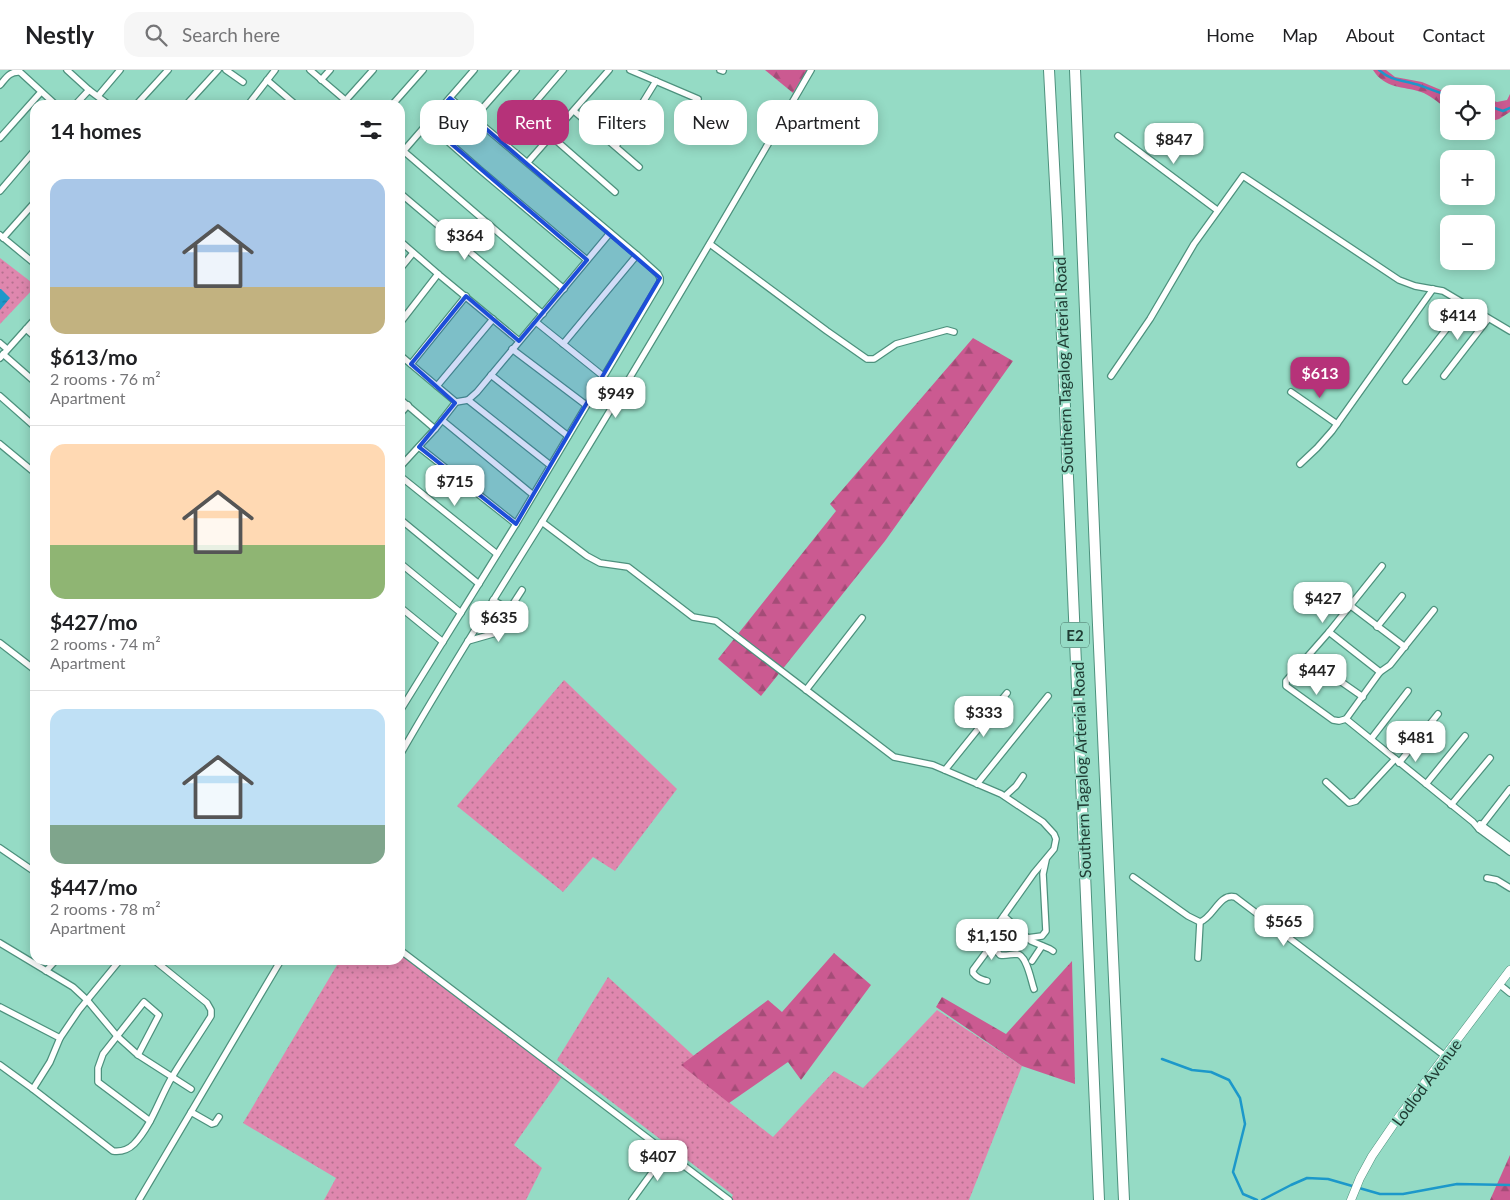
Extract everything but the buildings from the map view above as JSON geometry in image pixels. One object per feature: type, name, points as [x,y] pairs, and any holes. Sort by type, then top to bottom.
[{"type":"highway","name":"Southern Tagalog Arterial Road","points":[[1049,70],[1058,221],[1099,1200]]},
{"type":"highway","name":"Southern Tagalog Arterial Road","points":[[1075,70],[1124,1200]]},
{"type":"main road","name":"Lodlod Avenue","points":[[1351,1198],[1372,1156],[1398,1118],[1510,970]]},
{"type":"street","points":[[67,70],[103,100]]},
{"type":"street","points":[[98,96],[120,70]]},
{"type":"street","points":[[141,100],[168,70]]},
{"type":"street","points":[[191,100],[218,70]]},
{"type":"street","points":[[226,70],[242,82]]},
{"type":"street","points":[[252,100],[275,70]]},
{"type":"street","points":[[310,70],[344,100]]},
{"type":"street","points":[[321,80],[330,70]]},
{"type":"street","points":[[350,100],[373,70]]},
{"type":"street","points":[[396,100],[423,70]]},
{"type":"street","points":[[452,100],[450,98],[474,70]]},
{"type":"street","points":[[487,103],[516,70]]},
{"type":"street","points":[[537,100],[563,70]]},
{"type":"street","points":[[569,116],[609,70]]},
{"type":"street","points":[[630,70],[698,98]]},
{"type":"street","points":[[405,747],[710,244],[811,70]]},
{"type":"street","points":[[0,85],[10,73],[20,72],[50,100]]},
{"type":"street","points":[[267,80],[290,100]]},
{"type":"street","points":[[616,146],[656,81]]},
{"type":"street","points":[[80,100],[89,90]]},
{"type":"street","points":[[34,100],[41,92]]},
{"type":"street","points":[[0,138],[30,104]]},
{"type":"street","points":[[574,111],[639,167]]},
{"type":"street","points":[[487,129],[497,137]]},
{"type":"street","points":[[405,147],[420,131]]},
{"type":"street","points":[[1118,136],[1217,210]]},
{"type":"street","points":[[452,145],[587,260]]},
{"type":"street","points":[[405,704],[516,524],[532,494],[660,282],[658,274],[637,255],[507,145]]},
{"type":"street","points":[[528,162],[543,145]]},
{"type":"street","points":[[561,145],[616,192]]},
{"type":"street","points":[[405,154],[564,289]]},
{"type":"street","points":[[0,191],[30,156]]},
{"type":"street","points":[[1111,376],[1150,319],[1185,258],[1217,210],[1243,176],[1399,280],[1415,286],[1443,291],[1510,331]]},
{"type":"street","points":[[405,197],[543,314]]},
{"type":"street","points":[[29,260],[2,236],[30,207]]},
{"type":"street","points":[[405,462],[435,429],[456,402],[468,400],[477,392],[610,233]]},
{"type":"street","points":[[710,244],[867,359],[874,359],[896,344],[947,330],[954,332]]},
{"type":"street","points":[[405,246],[519,341]]},
{"type":"street","points":[[405,262],[413,253]]},
{"type":"street","points":[[563,344],[637,255]]},
{"type":"street","points":[[405,316],[438,274]]},
{"type":"street","points":[[1300,464],[1318,448],[1338,424],[1433,289]]},
{"type":"street","points":[[411,364],[466,296]]},
{"type":"street","points":[[1406,381],[1465,305]]},
{"type":"street","points":[[437,386],[493,319]]},
{"type":"street","points":[[1444,376],[1488,319]]},
{"type":"street","points":[[536,322],[603,376]]},
{"type":"street","points":[[3,354],[30,325]]},
{"type":"street","points":[[26,329],[30,333]]},
{"type":"street","points":[[0,343],[3,354],[30,378]]},
{"type":"street","points":[[512,349],[586,405]]},
{"type":"street","points":[[405,359],[456,402]]},
{"type":"street","points":[[491,375],[568,436]]},
{"type":"street","points":[[1291,392],[1338,424]]},
{"type":"street","points":[[0,396],[30,423]]},
{"type":"street","points":[[468,400],[550,465]]},
{"type":"street","points":[[405,403],[435,429]]},
{"type":"street","points":[[405,408],[408,405]]},
{"type":"street","points":[[442,420],[532,494]]},
{"type":"street","points":[[0,444],[30,469]]},
{"type":"street","points":[[419,447],[516,524]]},
{"type":"street","points":[[405,480],[497,554]]},
{"type":"street","points":[[542,522],[593,560],[600,563],[628,567],[694,617],[716,622],[894,757],[933,765],[945,770],[1004,796],[1044,822],[1056,839],[1054,849],[1034,873],[1004,916],[994,934],[992,943],[973,970],[975,976],[987,981]]},
{"type":"street","points":[[405,523],[479,584]]},
{"type":"street","points":[[1382,566],[1351,606],[1286,681],[1286,686],[1333,720],[1346,719],[1380,672],[1390,665],[1434,610]]},
{"type":"street","points":[[405,567],[461,613]]},
{"type":"street","points":[[493,600],[508,609],[522,590]]},
{"type":"street","points":[[1377,627],[1402,596]]},
{"type":"street","points":[[1351,606],[1405,647]]},
{"type":"street","points":[[405,613],[443,642]]},
{"type":"street","points":[[468,641],[496,633],[508,614]]},
{"type":"street","points":[[806,690],[862,618]]},
{"type":"street","points":[[1329,632],[1380,672]]},
{"type":"street","points":[[0,643],[30,666]]},
{"type":"street","points":[[1307,658],[1363,697]]},
{"type":"street","points":[[1371,739],[1408,691]]},
{"type":"street","points":[[945,770],[1007,692]]},
{"type":"street","points":[[977,784],[1048,696]]},
{"type":"street","points":[[1326,782],[1349,803],[1353,803],[1397,761],[1438,714]]},
{"type":"street","points":[[1346,719],[1451,805],[1510,846]]},
{"type":"street","points":[[1426,784],[1465,736]]},
{"type":"street","points":[[1451,805],[1490,758]]},
{"type":"street","points":[[1004,796],[1019,784],[1023,776]]},
{"type":"street","points":[[1481,827],[1510,789]]},
{"type":"street","points":[[1481,827],[1510,852]]},
{"type":"street","points":[[0,848],[30,869]]},
{"type":"street","points":[[1027,938],[1042,936],[1046,931],[1043,874],[1047,857]]},
{"type":"street","points":[[1133,877],[1188,916],[1200,922]]},
{"type":"street","points":[[1486,878],[1497,880],[1510,888]]},
{"type":"street","points":[[1200,922],[1210,915],[1224,899],[1235,897],[1445,1056]]},
{"type":"street","points":[[1004,916],[1027,938],[1053,951]]},
{"type":"street","points":[[1198,958],[1200,922]]},
{"type":"street","points":[[0,943],[30,961]]},
{"type":"street","points":[[992,943],[1000,954],[1018,954],[1022,956],[1026,962],[1034,990]]},
{"type":"street","points":[[1032,961],[1042,946]]},
{"type":"street","points":[[405,954],[729,1200]]},
{"type":"street","points":[[36,965],[73,987],[87,1000],[117,1036],[138,1055],[191,1090]]},
{"type":"street","points":[[46,971],[51,965]]},
{"type":"street","points":[[33,1088],[50,1062],[60,1038],[87,1000],[116,965]]},
{"type":"street","points":[[0,1065],[33,1088],[113,1151],[120,1152],[133,1144],[150,1121],[171,1078],[211,1016],[211,1010],[207,1003],[160,965]]},
{"type":"street","points":[[139,1200],[278,965]]},
{"type":"street","points":[[1499,984],[1510,994]]},
{"type":"street","points":[[138,1055],[159,1015],[144,1002],[103,1054],[98,1068],[98,1082],[150,1121]]},
{"type":"street","points":[[0,1007],[60,1038]]},
{"type":"street","points":[[191,1112],[212,1124],[219,1117]]},
{"type":"street","points":[[632,1200],[667,1152]]},
{"type":"highlighted area","points":[[450,98],[660,278],[516,524],[419,447],[455,403],[411,364],[466,296],[519,341],[587,260],[427,123]]},
{"type":"shaded area","points":[[0,258],[30,281],[30,292],[0,324]]},
{"type":"shaded area","points":[[564,680],[677,789],[615,871],[593,857],[563,892],[457,806]]},
{"type":"shaded area","points":[[405,958],[562,1077],[514,1145],[542,1168],[526,1200],[324,1200],[336,1178],[243,1123],[337,965],[405,965]]},
{"type":"shaded area","points":[[608,977],[694,1056],[682,1065],[773,1137],[834,1071],[863,1088],[937,1010],[1022,1066],[969,1200],[730,1200],[733,1195],[557,1060]]},
{"type":"green space","points":[[765,70],[807,70],[793,93]]},
{"type":"green space","points":[[1373,70],[1386,70],[1395,77],[1422,82],[1440,90],[1440,104],[1424,93],[1389,84]]},
{"type":"green space","points":[[1510,94],[1510,112],[1495,120],[1495,101],[1507,100]]},
{"type":"green space","points":[[973,338],[1013,361],[885,541],[761,696],[718,659],[836,511],[830,504]]},
{"type":"green space","points":[[834,953],[871,985],[801,1080],[788,1062],[729,1103],[681,1065],[768,1000],[782,1012]]},
{"type":"green space","points":[[1072,961],[1075,1084],[1022,1066],[936,1007],[942,997],[1006,1034]]},
{"type":"green space","points":[[1510,1155],[1510,1200],[1490,1200]]},
{"type":"water","points":[[0,289],[10,298],[0,310]]},
{"type":"waterway","points":[[1379,70],[1393,78],[1440,93]]},
{"type":"waterway","points":[[1495,108],[1503,111],[1510,108]]},
{"type":"waterway","points":[[1162,1059],[1192,1070],[1211,1072],[1229,1080],[1240,1098],[1245,1124],[1233,1172],[1243,1194],[1257,1200]]},
{"type":"waterway","points":[[1262,1200],[1307,1178],[1328,1179],[1380,1194],[1403,1194],[1457,1184],[1510,1185]]}]
